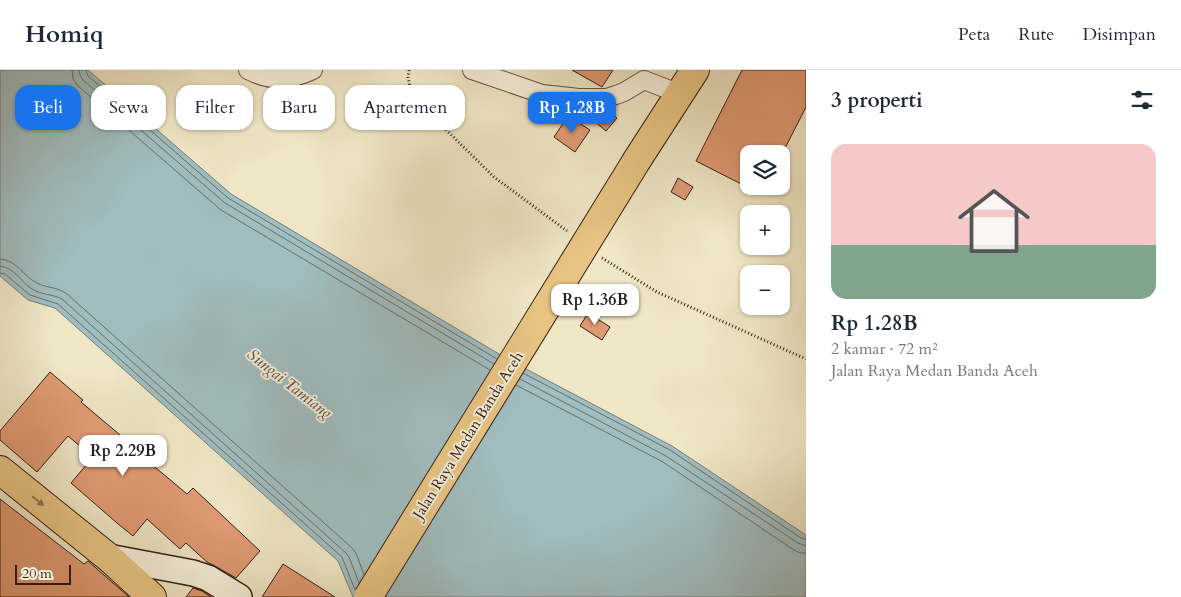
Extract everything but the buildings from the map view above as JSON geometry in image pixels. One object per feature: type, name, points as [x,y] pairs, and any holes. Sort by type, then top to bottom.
[{"type":"highway","name":"Jalan Raya Medan Banda Aceh","points":[[368,597],[637,160],[695,70]]},
{"type":"highway","points":[[0,470],[108,557],[152,597]]},
{"type":"street","points":[[248,70],[273,79],[288,79],[313,70]]},
{"type":"street","points":[[472,70],[542,94],[580,98],[606,98],[628,90],[644,80],[680,94]]},
{"type":"street","points":[[108,557],[194,573],[208,578],[239,597]]},
{"type":"water","name":"Sungai Tamiang","points":[[0,70],[88,70],[105,85],[91,85],[91,130],[157,130],[231,194],[509,360],[672,446],[806,535],[806,597],[353,597],[338,561],[55,308],[28,300],[0,276]]}]
